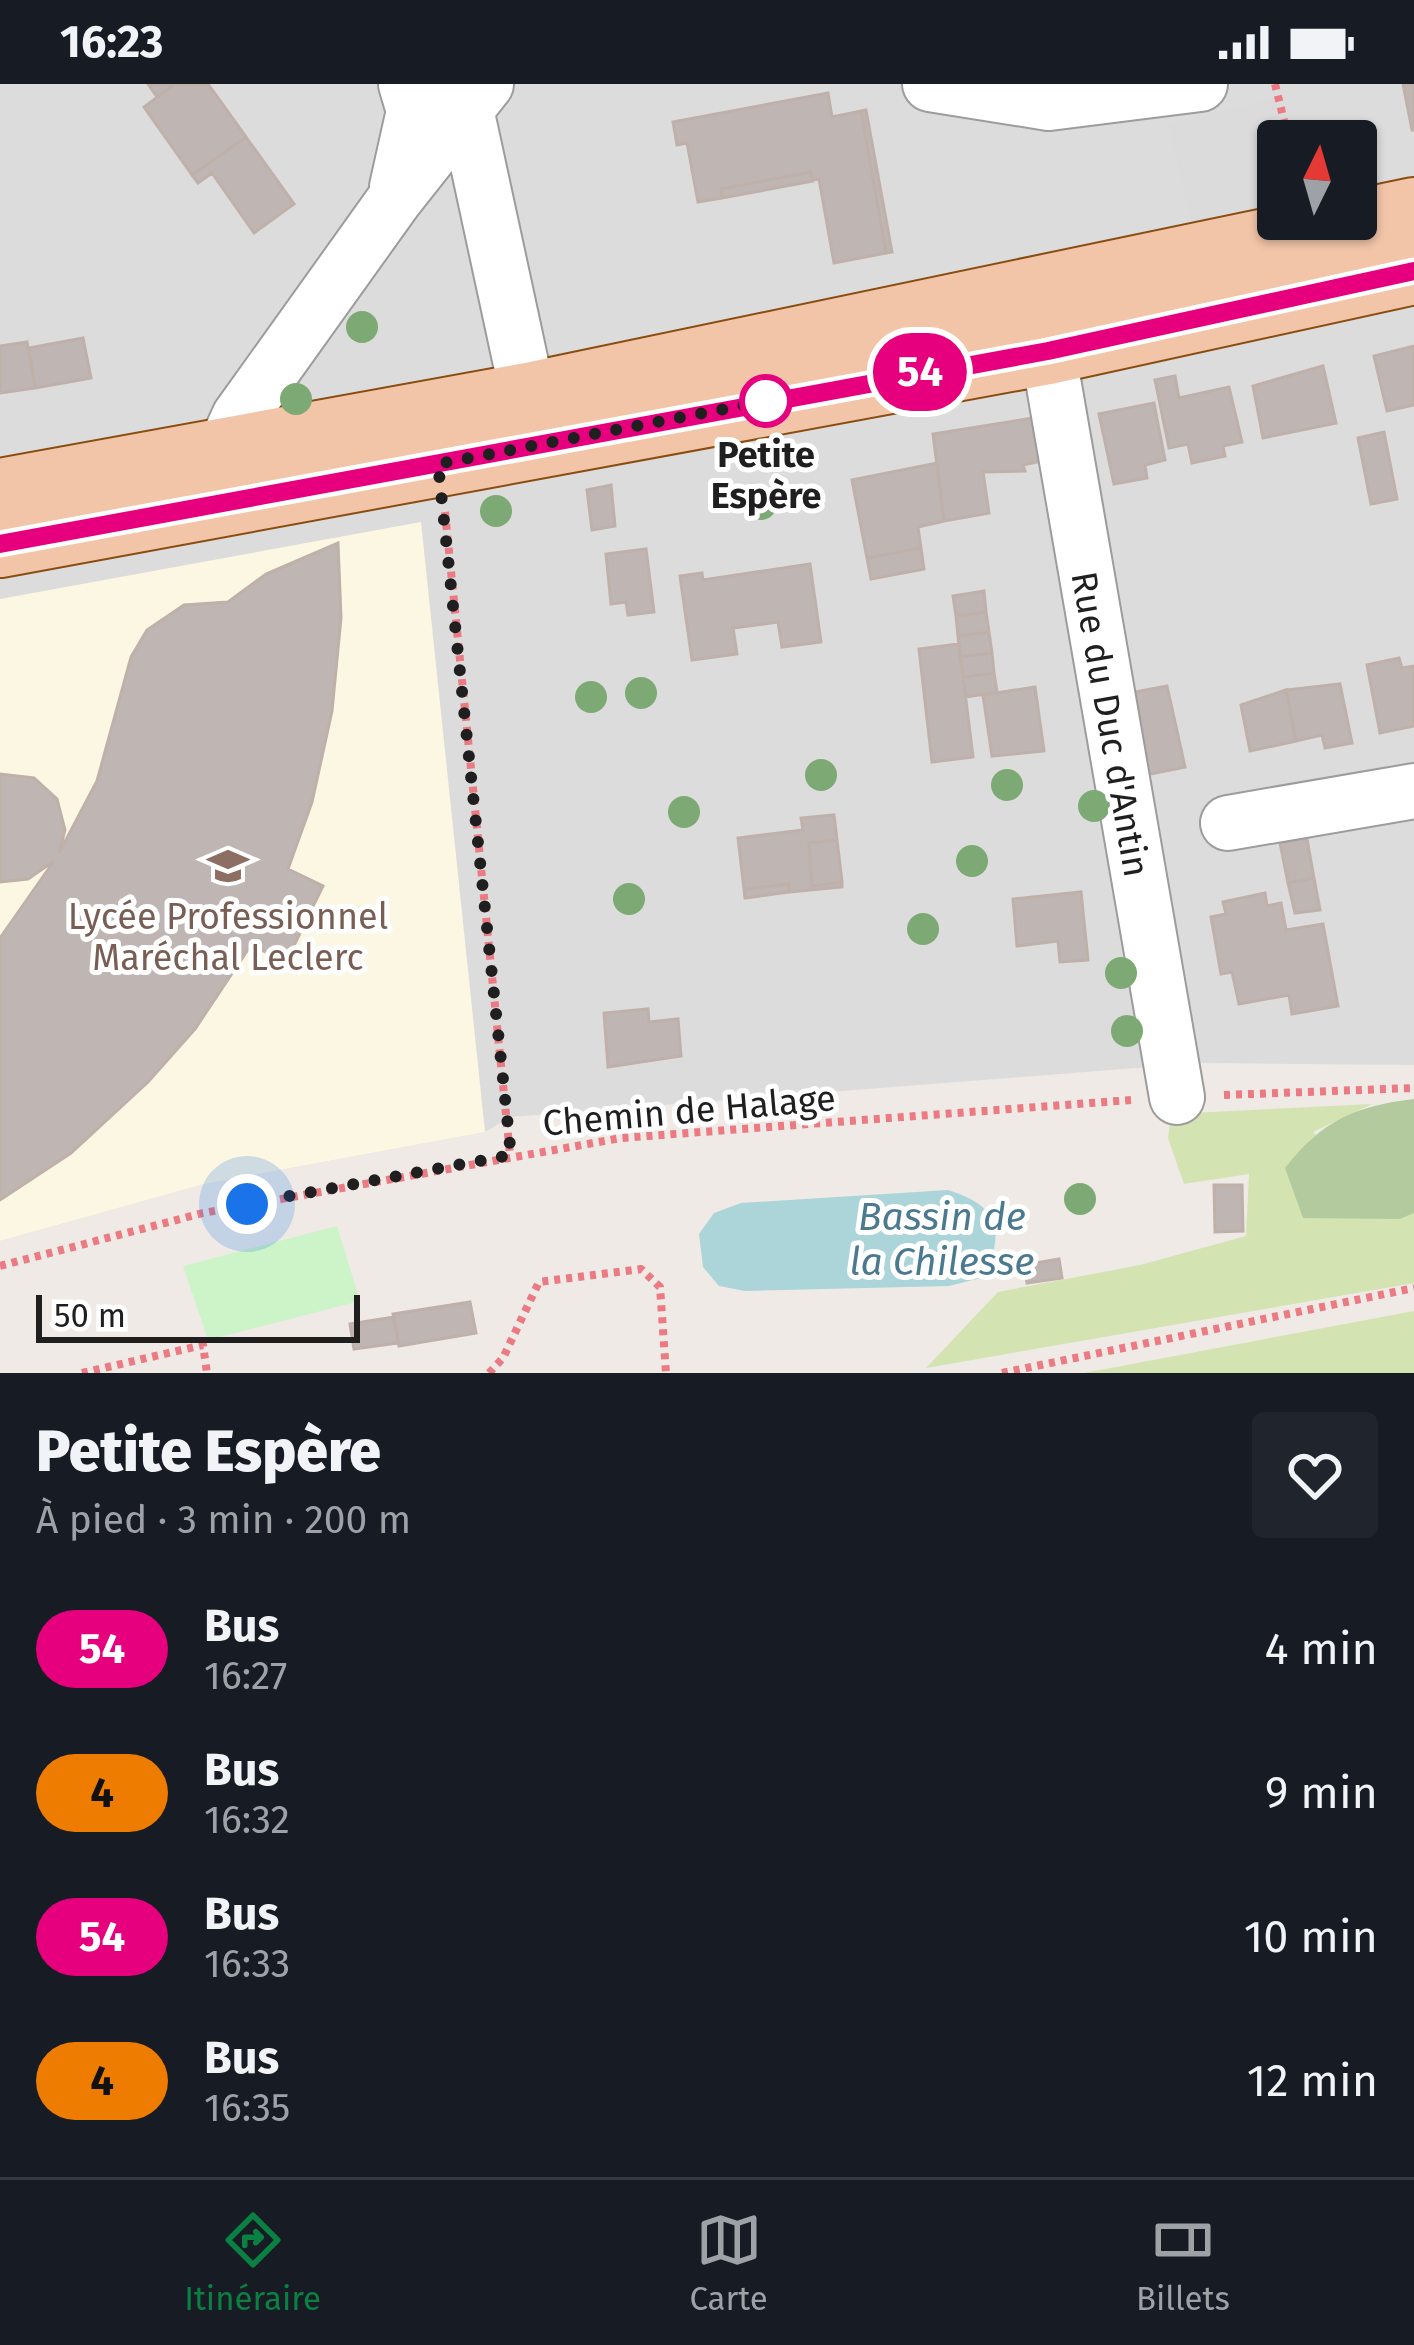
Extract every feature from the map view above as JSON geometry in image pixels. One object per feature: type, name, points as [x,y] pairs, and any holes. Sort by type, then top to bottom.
[{"type":"main road","points":[[1377,219],[1414,211]]},
{"type":"main road","points":[[0,492],[528,396],[1284,240]]},
{"type":"main road","points":[[0,544],[1048,351],[1414,271]]},
{"type":"street","points":[[395,199],[414,111],[406,84]]},
{"type":"street","points":[[930,84],[1049,103],[1200,84]]},
{"type":"street","points":[[288,490],[224,450],[239,417],[471,92]]},
{"type":"street","points":[[438,464],[472,431],[517,423],[528,396],[471,92]]},
{"type":"street","points":[[950,309],[1048,351],[1060,317],[1204,289],[1301,240]]},
{"type":"street","name":"Rue du Duc d'Antin","points":[[1048,351],[1178,1097]]},
{"type":"street","points":[[1228,823],[1414,791]]},
{"type":"path","points":[[1275,84],[1284,120]]},
{"type":"path","points":[[438,464],[511,1155]]},
{"type":"path","name":"Chemin de Halage","points":[[0,1266],[203,1213],[621,1138],[1178,1097],[1414,1088]]},
{"type":"path","points":[[489,1373],[503,1358],[539,1282],[641,1269],[660,1287],[666,1373]]},
{"type":"path","points":[[1003,1373],[1414,1288]]},
{"type":"path","points":[[82,1373],[203,1345],[206,1373]]},
{"type":"shaded area","points":[[0,84],[1414,84],[1414,1065],[1200,1063],[510,1117],[485,1132],[204,1184],[0,1241]]},
{"type":"shaded area","points":[[1274,99],[1279,120],[1257,120],[1257,215],[1193,230],[1168,123]]},
{"type":"shaded area","name":"Lycée Professionnel Maréchal Leclerc","points":[[421,522],[485,1132],[204,1184],[0,1241],[0,599]]},
{"type":"green space","points":[[1414,1099],[1414,1213],[1400,1219],[1303,1218],[1285,1168],[1312,1138],[1341,1118]]},
{"type":"green space","points":[[1372,1104],[1313,1132],[1400,1219],[1414,1213],[1414,1283],[926,1368],[998,1292],[1140,1265],[1246,1236],[1249,1174],[1184,1184],[1168,1138],[1171,1114]]},
{"type":"green space","points":[[337,1226],[360,1301],[208,1340],[183,1266]]},
{"type":"green space","points":[[1414,1311],[1414,1373],[1084,1373]]},
{"type":"water","name":"Bassin de la Chilesse","points":[[948,1190],[978,1203],[993,1221],[995,1245],[984,1277],[949,1286],[745,1291],[719,1286],[703,1267],[699,1234],[714,1213],[741,1203]]},
{"type":"building","points":[[148,84],[175,84],[157,97]]},
{"type":"building","points":[[175,84],[208,84],[246,137],[192,175],[144,107]]},
{"type":"building","points":[[1403,84],[1414,84],[1414,130],[1412,130]]},
{"type":"building","points":[[828,93],[832,117],[861,111],[886,253],[834,263],[819,179],[813,180],[811,172],[721,189],[722,198],[698,202],[687,143],[677,145],[673,122]]},
{"type":"building","points":[[866,110],[892,252],[886,253],[861,111]]},
{"type":"building","points":[[246,137],[294,204],[254,233],[212,173],[198,183],[192,175]]},
{"type":"building","points":[[811,172],[813,181],[722,198],[721,189]]},
{"type":"building","points":[[83,338],[91,378],[35,388],[29,348]]},
{"type":"building","points":[[27,342],[35,388],[0,393],[0,346]]},
{"type":"building","points":[[1414,346],[1414,405],[1387,411],[1374,356]]},
{"type":"building","points":[[1323,366],[1336,423],[1263,438],[1253,386]]},
{"type":"building","points":[[1175,376],[1179,398],[1229,387],[1242,442],[1223,446],[1225,456],[1192,463],[1188,444],[1169,448],[1155,380]]},
{"type":"building","points":[[1154,403],[1165,460],[1145,465],[1147,478],[1114,484],[1099,414]]},
{"type":"building","points":[[1033,418],[1041,461],[1023,465],[1025,471],[983,472],[989,513],[944,521],[933,434]]},
{"type":"building","points":[[1384,432],[1397,499],[1371,504],[1358,438]]},
{"type":"building","points":[[937,463],[944,521],[918,527],[921,548],[867,558],[852,480]]},
{"type":"building","points":[[611,485],[615,526],[592,530],[587,490]]},
{"type":"building","points":[[338,543],[341,618],[332,711],[312,802],[288,869],[323,886],[286,962],[251,945],[195,1029],[148,1082],[71,1153],[0,1200],[0,938],[54,861],[28,879],[0,882],[0,774],[34,778],[57,799],[65,830],[59,853],[97,781],[131,657],[147,630],[184,605],[228,602],[266,574]]},
{"type":"building","points":[[921,548],[924,569],[871,579],[867,558]]},
{"type":"building","points":[[646,549],[654,612],[628,615],[626,602],[611,604],[606,554]]},
{"type":"building","points":[[810,564],[821,642],[782,647],[778,622],[733,628],[737,654],[692,660],[680,576],[702,573],[703,580]]},
{"type":"building","points":[[984,591],[986,612],[956,616],[953,596]]},
{"type":"building","points":[[986,612],[989,632],[958,636],[956,616]]},
{"type":"building","points":[[989,632],[992,653],[960,657],[958,636]]},
{"type":"building","points":[[959,644],[973,757],[932,762],[919,649]]},
{"type":"building","points":[[992,653],[994,673],[963,677],[960,657]]},
{"type":"building","points":[[1399,658],[1402,668],[1414,666],[1414,726],[1380,733],[1367,665]]},
{"type":"building","points":[[994,673],[997,692],[966,697],[963,677]]},
{"type":"building","points":[[1340,684],[1352,743],[1325,748],[1322,735],[1296,741],[1286,690]]},
{"type":"building","points":[[1167,686],[1185,767],[1141,776],[1125,694]]},
{"type":"building","points":[[1035,687],[1044,751],[992,756],[983,695]]},
{"type":"building","points":[[1286,690],[1296,741],[1250,751],[1241,705]]},
{"type":"building","points":[[834,815],[837,840],[809,843],[812,886],[842,882],[842,887],[789,892],[789,884],[744,889],[738,838],[803,830],[801,818]]},
{"type":"building","points":[[1307,839],[1314,878],[1288,883],[1280,843]]},
{"type":"building","points":[[837,840],[842,882],[812,886],[809,843]]},
{"type":"building","points":[[1314,878],[1320,910],[1295,913],[1288,883]]},
{"type":"building","points":[[789,884],[789,892],[745,898],[744,889]]},
{"type":"building","points":[[1081,892],[1088,960],[1060,962],[1058,941],[1017,946],[1013,899]]},
{"type":"building","points":[[1265,893],[1267,906],[1281,903],[1286,930],[1323,924],[1338,1006],[1292,1014],[1289,995],[1239,1004],[1232,972],[1221,974],[1211,917],[1226,914],[1223,902]]},
{"type":"building","points":[[648,1009],[649,1022],[678,1019],[681,1056],[608,1067],[604,1013]]},
{"type":"building","points":[[1214,1185],[1242,1185],[1243,1231],[1215,1232]]},
{"type":"building","points":[[1059,1259],[1062,1278],[1027,1283],[1024,1265]]},
{"type":"building","points":[[470,1302],[476,1333],[399,1346],[393,1314]]},
{"type":"building","points":[[394,1317],[398,1343],[354,1349],[350,1324]]},
{"type":"bus line","name":"54","points":[[0,544],[1048,351],[1414,271]]},
{"type":"place","name":"Petite Espère","points":[[766,401]]},
{"type":"place","name":"Lycée Professionnel Maréchal Leclerc","points":[[228,866]]},
{"type":"route","points":[[247,1204],[511,1155],[438,464],[766,401]]}]
